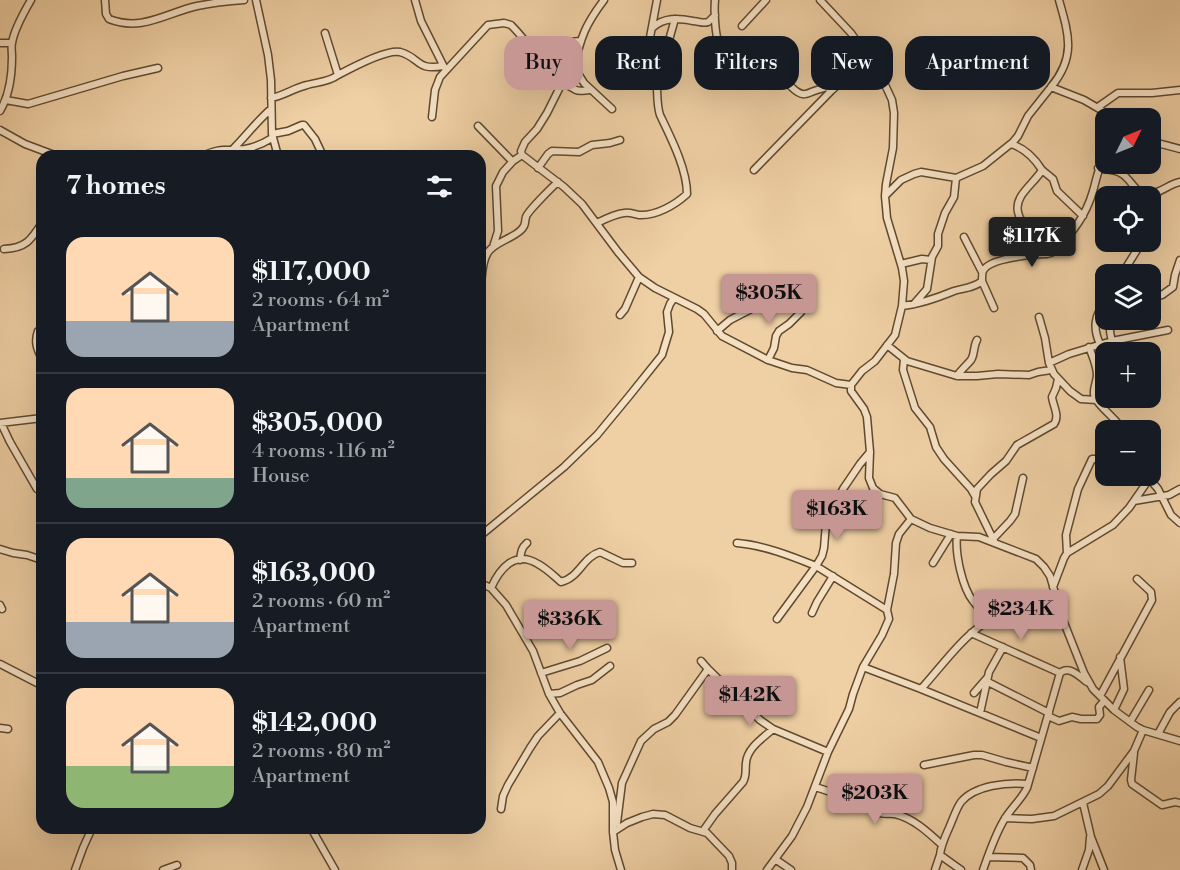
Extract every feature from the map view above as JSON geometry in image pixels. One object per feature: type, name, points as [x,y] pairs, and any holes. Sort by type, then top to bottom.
[{"type":"street","points":[[0,111],[11,83],[12,43],[31,0]]},
{"type":"street","points":[[105,0],[106,14],[109,19],[127,23],[146,23],[197,6],[244,0]]},
{"type":"street","points":[[256,0],[268,55],[272,136],[276,150]]},
{"type":"street","points":[[415,0],[420,21],[445,68]]},
{"type":"street","points":[[582,36],[589,20],[604,0]]},
{"type":"street","points":[[650,36],[657,0]]},
{"type":"street","points":[[715,0],[718,36]]},
{"type":"street","points":[[742,26],[766,0]]},
{"type":"street","points":[[820,0],[853,36]]},
{"type":"street","points":[[885,196],[901,180],[921,172],[957,178],[983,166],[1011,144],[1018,136],[1028,116],[1060,76],[1068,53],[1068,34],[1059,0]]},
{"type":"street","points":[[652,28],[662,21],[675,19],[707,22],[715,15]]},
{"type":"street","points":[[670,36],[675,19]]},
{"type":"street","points":[[432,117],[436,83],[445,68],[488,25],[504,23],[511,25],[520,36]]},
{"type":"street","points":[[326,33],[338,75]]},
{"type":"street","points":[[0,43],[12,43]]},
{"type":"street","points":[[271,98],[307,85],[331,80],[366,61],[389,52],[404,54],[424,66],[445,68]]},
{"type":"street","points":[[6,100],[28,104],[158,68]]},
{"type":"street","points":[[583,82],[612,109]]},
{"type":"street","points":[[1051,87],[1098,107],[1118,93],[1180,90]]},
{"type":"street","points":[[558,90],[537,129],[525,142],[521,151],[522,155],[558,182],[582,204],[639,277],[704,314],[722,336],[734,343],[768,360],[807,370],[836,383],[850,385]]},
{"type":"street","points":[[575,90],[590,90]]},
{"type":"street","points":[[597,223],[626,212],[641,215],[665,209],[687,194],[682,165],[658,108],[657,90]]},
{"type":"street","points":[[796,90],[804,95],[817,90]]},
{"type":"street","points":[[754,170],[833,90]]},
{"type":"street","points":[[887,90],[892,100],[893,148],[885,196],[887,218],[904,281],[902,306],[895,335],[875,361],[854,378],[850,385],[851,392],[867,417],[870,452],[869,478],[873,488],[880,494],[895,498],[911,519],[930,528],[954,535],[994,541],[1036,559],[1050,576],[1063,620],[1089,682],[1102,699],[1143,730],[1180,741]]},
{"type":"street","points":[[232,149],[271,109]]},
{"type":"street","points":[[217,150],[257,146],[272,136],[304,125],[320,150]]},
{"type":"street","points":[[478,126],[513,161]]},
{"type":"street","points":[[0,130],[41,150]]},
{"type":"street","points":[[538,168],[552,152],[579,152],[592,145],[621,140]]},
{"type":"street","points":[[1011,144],[1024,150],[1053,179],[1057,191],[1083,216]]},
{"type":"street","points":[[1161,145],[1180,149]]},
{"type":"street","points":[[493,247],[498,231],[496,186],[502,172],[522,155]]},
{"type":"street","points":[[1023,235],[1024,222],[1018,213],[1019,202],[1042,170]]},
{"type":"street","points":[[982,272],[985,268],[1000,261],[1051,253],[1076,227],[1083,216],[1097,174]]},
{"type":"street","points":[[1122,174],[1133,186]]},
{"type":"street","points":[[914,304],[927,289],[931,260],[938,246],[939,229],[954,197],[957,178]]},
{"type":"street","points":[[486,256],[493,247],[522,229],[526,216],[558,182]]},
{"type":"street","points":[[1161,190],[1173,183],[1180,182]]},
{"type":"street","points":[[4,249],[17,248],[29,242],[36,232]]},
{"type":"street","points":[[964,237],[982,272],[982,281],[994,308]]},
{"type":"street","points":[[901,264],[922,259],[931,260]]},
{"type":"street","points":[[1161,295],[1173,287],[1180,260]]},
{"type":"street","points":[[620,315],[639,277]]},
{"type":"street","points":[[902,306],[932,300],[975,286],[982,281]]},
{"type":"street","points":[[486,531],[564,467],[597,435],[630,395],[662,355],[669,332],[667,312],[674,298]]},
{"type":"street","points":[[717,331],[730,320],[755,307]]},
{"type":"street","points":[[768,360],[779,331],[801,312]]},
{"type":"street","points":[[1039,317],[1050,366],[1058,379],[1081,399],[1095,400]]},
{"type":"street","points":[[1110,330],[1112,341]]},
{"type":"street","points":[[1108,342],[1168,330]]},
{"type":"street","points":[[957,376],[971,360],[977,340]]},
{"type":"street","points":[[887,345],[907,362],[957,376],[1029,375],[1069,354],[1095,345]]},
{"type":"street","points":[[1089,347],[1095,366]]},
{"type":"street","points":[[904,359],[903,370],[915,408],[930,427],[936,447],[975,496]]},
{"type":"street","points":[[994,541],[976,506],[976,489],[1006,461],[1017,445],[1054,424],[1057,415],[1052,397],[1058,379]]},
{"type":"street","points":[[1105,408],[1116,420]]},
{"type":"street","points":[[36,419],[1,423],[36,487]]},
{"type":"street","points":[[777,619],[822,556],[826,523],[849,480],[870,452]]},
{"type":"street","points":[[1067,553],[1066,536],[1078,489],[1092,459],[1095,459]]},
{"type":"street","points":[[994,541],[1015,514],[1023,478]]},
{"type":"street","points":[[1053,586],[1067,553],[1108,529],[1123,515],[1143,486]]},
{"type":"street","points":[[1155,486],[1163,496],[1172,515],[1180,523]]},
{"type":"street","points":[[1134,501],[1172,494],[1180,489]]},
{"type":"street","points":[[767,870],[797,828],[828,752],[849,709],[863,667],[889,619],[887,610],[894,574],[896,543],[899,534],[911,519]]},
{"type":"street","points":[[933,563],[954,535]]},
{"type":"street","points":[[954,535],[968,593],[972,600],[994,621]]},
{"type":"street","points":[[520,560],[523,547],[527,543]]},
{"type":"street","points":[[737,543],[767,549],[816,566],[887,610]]},
{"type":"street","points":[[0,549],[36,558]]},
{"type":"street","points":[[491,588],[496,575],[503,568],[509,563],[524,559],[538,564],[561,582],[572,578],[592,554],[600,552],[624,563],[632,563]]},
{"type":"street","points":[[812,613],[833,576]]},
{"type":"street","points":[[987,679],[1059,721],[1072,717],[1097,719],[1100,715],[1099,706],[1120,657],[1152,600],[1151,592],[1137,579]]},
{"type":"street","points":[[486,586],[491,588],[506,605],[526,638],[537,660],[549,694],[560,713],[593,755],[604,774],[613,802],[617,857],[621,870]]},
{"type":"street","points":[[921,689],[971,633],[983,624],[1009,616],[1036,600],[1056,595]]},
{"type":"street","points":[[971,633],[1060,673]]},
{"type":"street","points":[[980,713],[989,672],[1003,647]]},
{"type":"street","points":[[541,673],[580,661],[606,648]]},
{"type":"street","points":[[1114,710],[1124,689],[1120,657]]},
{"type":"street","points":[[701,661],[760,720],[774,729],[828,752]]},
{"type":"street","points":[[0,664],[36,681]]},
{"type":"street","points":[[549,694],[560,693],[592,680],[610,666]]},
{"type":"street","points":[[863,667],[1041,738]]},
{"type":"street","points":[[614,831],[622,783],[640,741],[675,715],[708,669]]},
{"type":"street","points":[[983,870],[1005,818],[1023,797],[1060,673],[1069,669],[1089,682]]},
{"type":"street","points":[[974,693],[987,679]]},
{"type":"street","points":[[1130,722],[1149,690]]},
{"type":"street","points":[[1158,734],[1170,712],[1180,702]]},
{"type":"street","points":[[501,809],[503,796],[530,748],[560,713]]},
{"type":"street","points":[[0,728],[8,729]]},
{"type":"street","points":[[703,831],[746,777],[746,760],[753,747],[774,729]]},
{"type":"street","points":[[1005,818],[1032,819],[1054,816],[1083,803],[1104,790],[1134,751],[1143,730]]},
{"type":"street","points":[[1134,751],[1132,784],[1162,805],[1180,803]]},
{"type":"street","points":[[924,765],[982,755],[1032,768]]},
{"type":"street","points":[[935,870],[942,845],[960,804],[966,797],[983,788],[1001,784],[1028,784]]},
{"type":"street","points":[[815,787],[848,798],[882,814],[894,814],[905,818],[942,845]]},
{"type":"street","points":[[1083,803],[1090,837],[1104,870]]},
{"type":"street","points":[[614,831],[642,817],[653,814],[665,815],[690,828],[703,831],[729,856],[732,870]]},
{"type":"street","points":[[75,870],[89,834]]},
{"type":"street","points":[[314,834],[335,870]]},
{"type":"street","points":[[1083,870],[1090,837]]},
{"type":"street","points":[[940,855],[961,870]]},
{"type":"street","points":[[988,856],[1023,858],[1030,865],[1030,870]]},
{"type":"street","points":[[775,859],[791,870]]},
{"type":"street","points":[[163,870],[177,866]]}]
